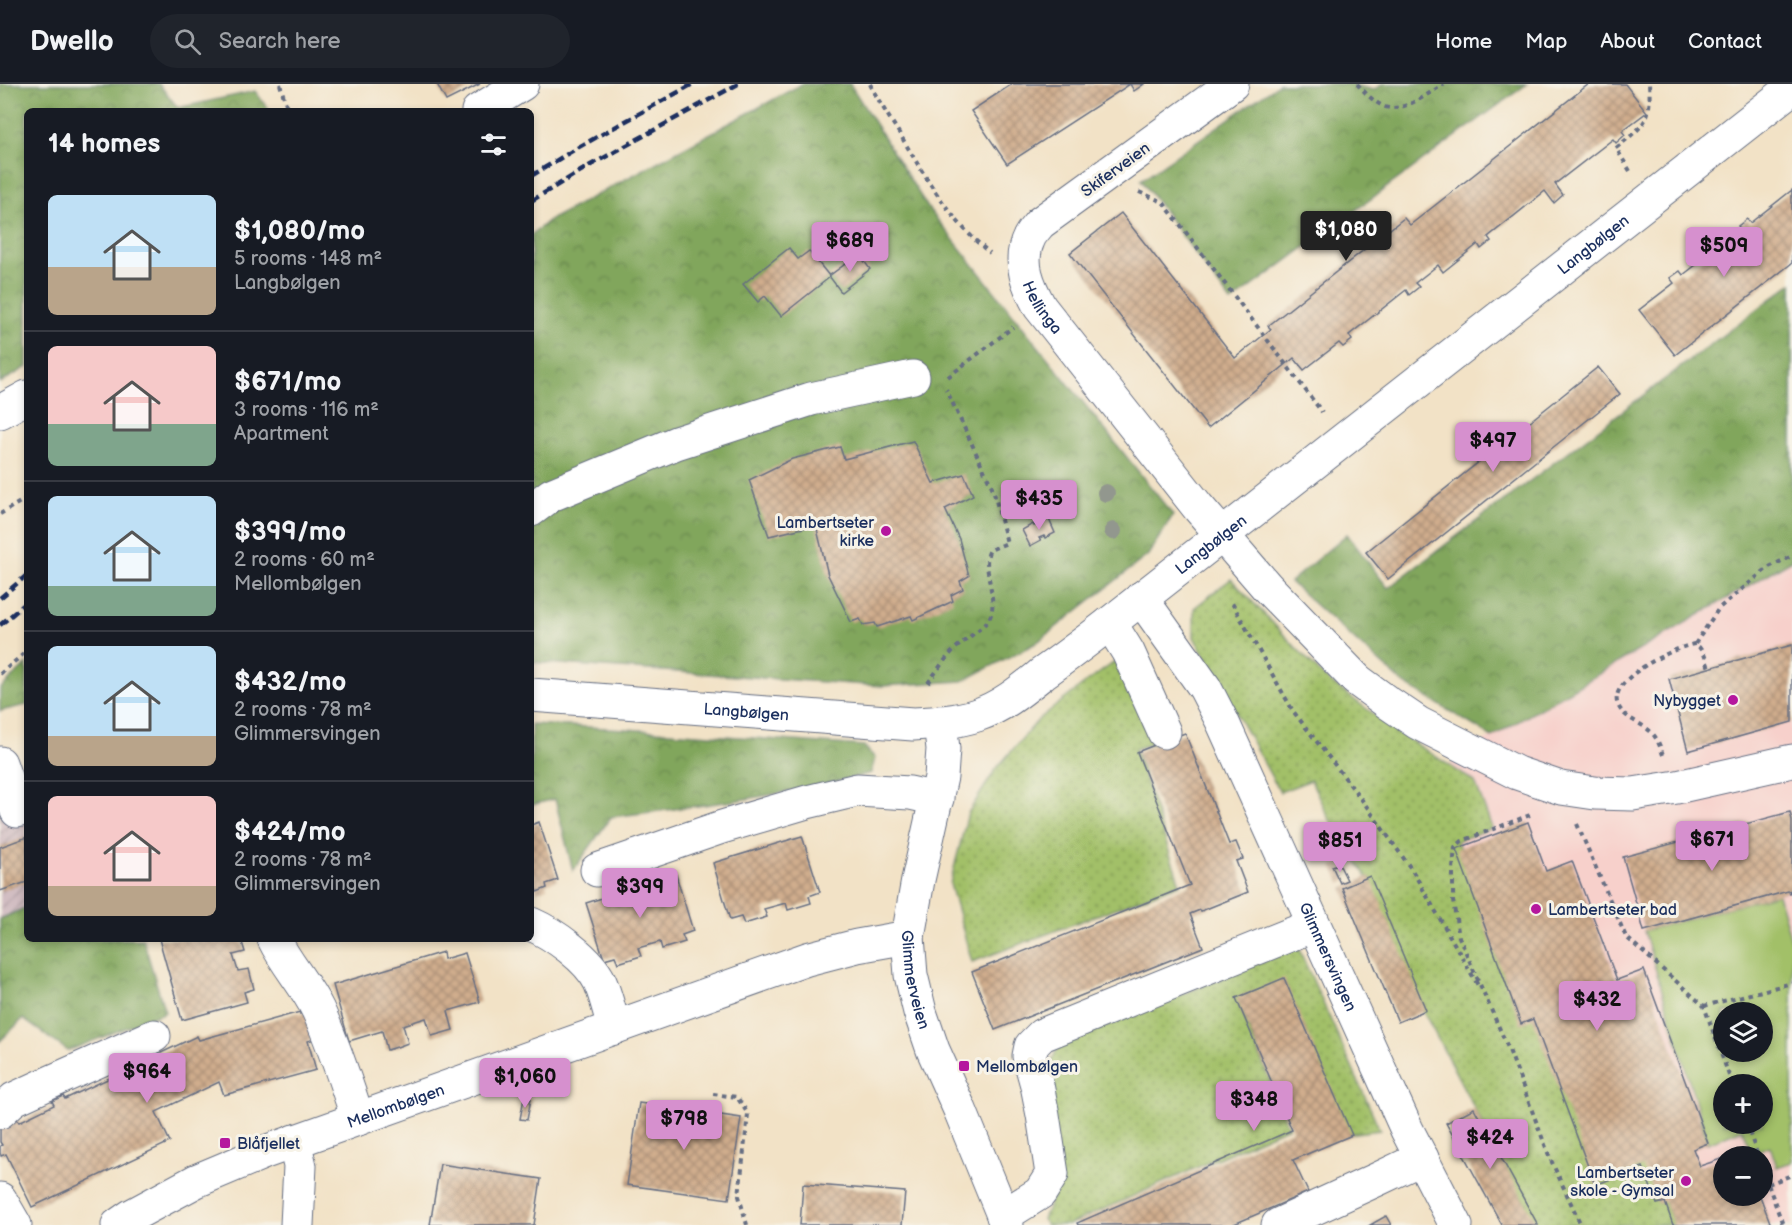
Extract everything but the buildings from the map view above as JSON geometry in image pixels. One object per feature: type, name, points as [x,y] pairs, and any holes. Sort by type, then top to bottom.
[{"type":"street","points":[[483,108],[522,84]]},
{"type":"street","name":"Skiferveien","points":[[1025,271],[1024,253],[1029,237],[1040,223],[1232,84]]},
{"type":"street","name":"Langbølgen","points":[[534,695],[913,724],[978,715],[994,708],[1110,623],[1792,88]]},
{"type":"street","name":"Hellinga","points":[[1025,271],[1028,284],[1040,307],[1168,470],[1222,534],[1301,624],[1357,680],[1418,723],[1564,794],[1634,794],[1672,788],[1792,761]]},
{"type":"street","points":[[534,508],[551,495],[676,443],[811,399],[913,377]]},
{"type":"street","points":[[0,412],[24,399]]},
{"type":"street","name":"Glimmersvingen","points":[[1141,598],[1205,688],[1222,721],[1407,1130],[1456,1225]]},
{"type":"street","points":[[1110,623],[1128,652],[1164,732]]},
{"type":"street","name":"Glimmerveien","points":[[939,722],[943,750],[941,777],[908,937],[911,975],[933,1050],[1005,1221]]},
{"type":"street","points":[[15,813],[0,763],[24,755]]},
{"type":"street","points":[[597,870],[722,827],[857,790],[910,793],[937,798]]},
{"type":"street","points":[[534,925],[548,931],[587,965],[599,981],[614,1028]]},
{"type":"street","points":[[1005,1221],[1040,1192],[1052,1174],[1043,1115],[1029,1056],[1031,1046],[1042,1035],[1314,925]]},
{"type":"street","name":"Mellombølgen","points":[[118,1225],[196,1181],[294,1141],[807,959],[857,946],[908,937]]},
{"type":"street","points":[[275,942],[318,1009],[358,1119]]},
{"type":"street","points":[[0,1112],[14,1100],[42,1086],[154,1036]]},
{"type":"street","points":[[294,1141],[300,1166],[297,1225]]},
{"type":"street","points":[[1278,1225],[1422,1158]]},
{"type":"street","points":[[0,1199],[15,1225]]},
{"type":"path","points":[[280,84],[287,108]]},
{"type":"path","points":[[1357,84],[1385,108],[1394,108],[1420,99],[1444,84]]},
{"type":"path","points":[[1630,171],[1616,148],[1645,122],[1650,101],[1649,84]]},
{"type":"path","name":"Hellinga","points":[[871,86],[916,162],[966,230],[1003,263],[1025,271]]},
{"type":"path","points":[[1130,188],[1163,202],[1323,413]]},
{"type":"path","points":[[928,683],[953,651],[988,620],[992,603],[986,557],[990,550],[1007,543],[993,489],[942,382],[1040,307]]},
{"type":"path","points":[[0,514],[24,500]]},
{"type":"path","points":[[1695,644],[1719,608],[1769,567],[1792,556]]},
{"type":"path","points":[[1230,599],[1293,711],[1362,800],[1412,870],[1489,1005]]},
{"type":"path","points":[[1672,788],[1658,741],[1652,732],[1623,713],[1619,708],[1617,692],[1628,679],[1649,663],[1687,645],[1699,646],[1709,668]]},
{"type":"path","points":[[0,674],[24,654]]},
{"type":"path","points":[[1581,1225],[1550,1158],[1509,1050],[1459,937],[1453,901],[1455,847],[1462,841],[1564,794],[1626,937],[1704,1006],[1728,1074]]},
{"type":"path","points":[[1790,890],[1792,898]]},
{"type":"path","points":[[1704,1006],[1792,983]]},
{"type":"path","points":[[713,1094],[737,1097],[748,1114],[739,1196],[747,1225]]},
{"type":"path","points":[[1773,1182],[1792,1175]]},
{"type":"path","points":[[1773,1198],[1783,1225]]},
{"type":"shaded area","points":[[1792,560],[1792,1225],[1599,1225],[1372,822],[1468,751]]},
{"type":"shaded area","points":[[24,785],[24,908],[0,919],[0,794]]},
{"type":"green space","points":[[0,84],[159,84],[178,108],[24,108],[24,369],[0,383]]},
{"type":"green space","points":[[802,84],[850,84],[928,208],[1173,515],[1148,555],[1036,643],[963,681],[882,686],[534,662],[534,233],[548,221]]},
{"type":"green space","points":[[1279,84],[1349,84],[1374,90],[1383,84],[1527,84],[1231,302],[1141,180]]},
{"type":"green space","points":[[255,91],[268,108],[178,108]]},
{"type":"green space","points":[[1792,283],[1792,560],[1492,737],[1403,683],[1290,582],[1347,534],[1388,588]]},
{"type":"green space","points":[[1231,579],[1325,678],[1402,735],[1475,782],[1492,828],[1457,841],[1522,1019],[1535,1014],[1650,1160],[1674,1225],[1536,1225],[1421,1007],[1367,877],[1327,815],[1311,780],[1280,792],[1194,637],[1194,608]]},
{"type":"green space","points":[[1116,661],[1159,741],[1135,749],[1180,884],[972,962],[950,884],[968,813],[996,769],[1039,719]]},
{"type":"green space","points":[[24,667],[24,706],[0,711],[0,689]]},
{"type":"green space","points":[[534,724],[864,746],[875,758],[871,773],[839,781],[742,799],[611,817],[573,871],[555,799],[534,804]]},
{"type":"green space","points":[[1778,894],[1792,943],[1792,1162],[1777,1167],[1773,1146],[1749,1146],[1744,1134],[1773,1134],[1773,1074],[1713,1074],[1713,1134],[1730,1134],[1708,1143],[1644,931]]},
{"type":"green space","points":[[24,908],[24,942],[144,942],[165,1012],[68,1051],[23,1019],[0,1041],[0,919]]},
{"type":"green space","points":[[1298,947],[1380,1130],[1346,1134],[1237,999],[1288,1127],[1068,1225],[1046,1225],[1043,1219],[1059,1181],[1045,1086],[1051,1062],[1059,1045]]},
{"type":"railway","points":[[534,174],[693,84]]},
{"type":"railway","points":[[534,199],[589,166],[738,84]]},
{"type":"railway","points":[[0,598],[24,578]]},
{"type":"railway","points":[[0,625],[24,605]]},
{"type":"place","name":"Lambertseter kirke","points":[[886,531]]},
{"type":"place","name":"Nybygget","points":[[1733,700]]},
{"type":"place","name":"Lambertseter bad","points":[[1536,909]]},
{"type":"place","name":"Mellombølgen","points":[[964,1066]]},
{"type":"place","name":"Blåfjellet","points":[[225,1143]]},
{"type":"place","name":"Lambertseter skole - Gymsal","points":[[1686,1181]]}]
